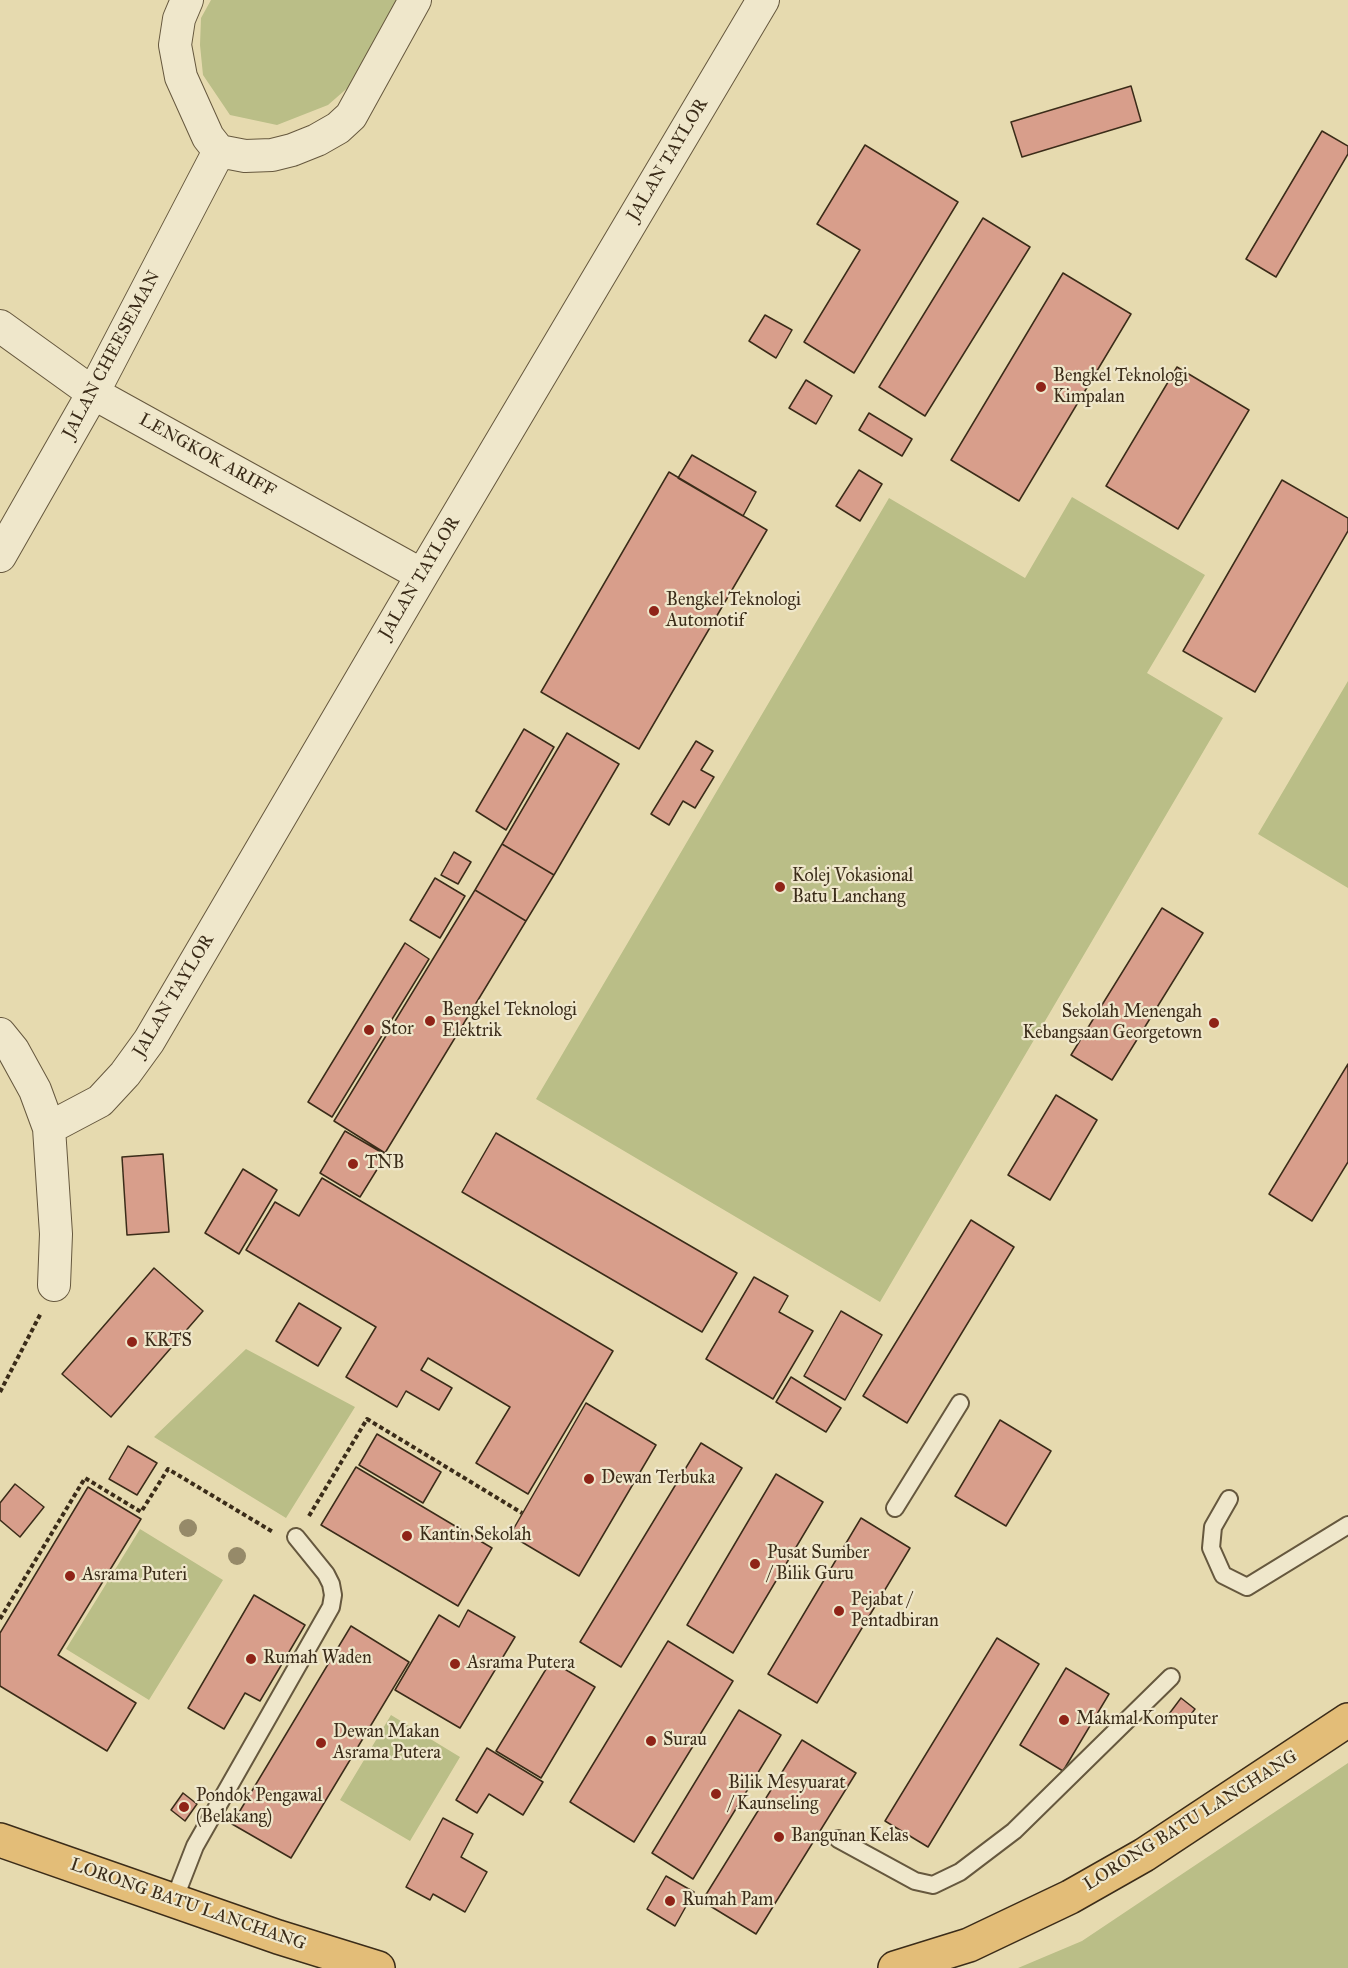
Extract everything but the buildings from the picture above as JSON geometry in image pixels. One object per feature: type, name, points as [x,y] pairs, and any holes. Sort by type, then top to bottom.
[{"type":"main road","name":"LORONG BATU LANCHANG","points":[[895,1968],[969,1945],[1070,1897],[1144,1855],[1348,1720]]},
{"type":"main road","name":"LORONG BATU LANCHANG","points":[[0,1840],[278,1937],[378,1968]]},
{"type":"street","points":[[187,0],[179,19],[175,45],[181,77],[208,137],[219,151],[245,156],[272,155],[317,140],[338,128],[351,116],[415,0]]},
{"type":"street","name":"JALAN TAYLOR","points":[[49,1128],[100,1101],[125,1074],[149,1041],[763,0]]},
{"type":"street","name":"JALAN CHEESEMAN","points":[[0,556],[93,393],[219,151]]},
{"type":"street","name":"LENGKOK ARIFF","points":[[0,326],[93,393],[422,575]]},
{"type":"street","points":[[0,1034],[13,1050],[34,1090],[49,1128],[56,1234],[54,1285]]},
{"type":"lane","points":[[895,1508],[960,1403]]},
{"type":"lane","points":[[1229,1499],[1214,1527],[1211,1548],[1223,1575],[1247,1587],[1348,1525]]},
{"type":"lane","points":[[174,1900],[195,1846],[331,1606],[333,1595],[326,1574],[296,1538]]},
{"type":"lane","points":[[838,1839],[915,1881],[933,1885],[960,1872],[1014,1831],[1171,1677]]},
{"type":"path","points":[[0,1392],[54,1285]]},
{"type":"path","points":[[0,1618],[85,1478],[141,1512],[168,1469],[292,1544],[367,1419],[522,1513]]},
{"type":"green space","points":[[211,0],[397,0],[352,84],[328,105],[277,125],[230,115],[203,75],[200,45],[201,18]]},
{"type":"green space","points":[[1072,497],[1205,575],[1147,673],[1223,718],[880,1302],[536,1099],[889,498],[1025,578]]},
{"type":"green space","points":[[1348,681],[1348,888],[1258,834]]},
{"type":"green space","points":[[246,1349],[355,1407],[286,1518],[154,1437]]},
{"type":"green space","points":[[140,1529],[223,1580],[149,1700],[66,1649]]},
{"type":"green space","points":[[391,1715],[460,1757],[410,1841],[340,1800]]},
{"type":"green space","points":[[1348,1763],[1348,1968],[1018,1968],[1082,1941]]},
{"type":"place","name":"Bengkel Teknologi Kimpalan","points":[[1041,387]]},
{"type":"place","name":"Bengkel Teknologi Automotif","points":[[654,611]]},
{"type":"place","name":"Kolej Vokasional Batu Lanchang","points":[[780,887]]},
{"type":"place","name":"Bengkel Teknologi Elektrik","points":[[430,1021]]},
{"type":"place","name":"Sekolah Menengah Kebangsaan Georgetown","points":[[1214,1023]]},
{"type":"place","name":"Stor","points":[[369,1030]]},
{"type":"place","name":"TNB","points":[[353,1164]]},
{"type":"place","name":"KRTS","points":[[132,1342]]},
{"type":"place","name":"Dewan Terbuka","points":[[589,1479]]},
{"type":"place","name":"Kantin Sekolah","points":[[407,1536]]},
{"type":"place","name":"Pusat Sumber / Bilik Guru","points":[[755,1564]]},
{"type":"place","name":"Asrama Puteri","points":[[70,1576]]},
{"type":"place","name":"Pejabat / Pentadbiran","points":[[839,1611]]},
{"type":"place","name":"Rumah Waden","points":[[251,1659]]},
{"type":"place","name":"Asrama Putera","points":[[455,1664]]},
{"type":"place","name":"Makmal Komputer","points":[[1064,1720]]},
{"type":"place","name":"Surau","points":[[651,1741]]},
{"type":"place","name":"Dewan Makan Asrama Putera","points":[[321,1743]]},
{"type":"place","name":"Bilik Mesyuarat / Kaunseling","points":[[716,1794]]},
{"type":"place","name":"Pondok Pengawal (Belakang)","points":[[184,1807]]},
{"type":"place","name":"Bangunan Kelas","points":[[779,1837]]},
{"type":"place","name":"Rumah Pam","points":[[670,1901]]}]
